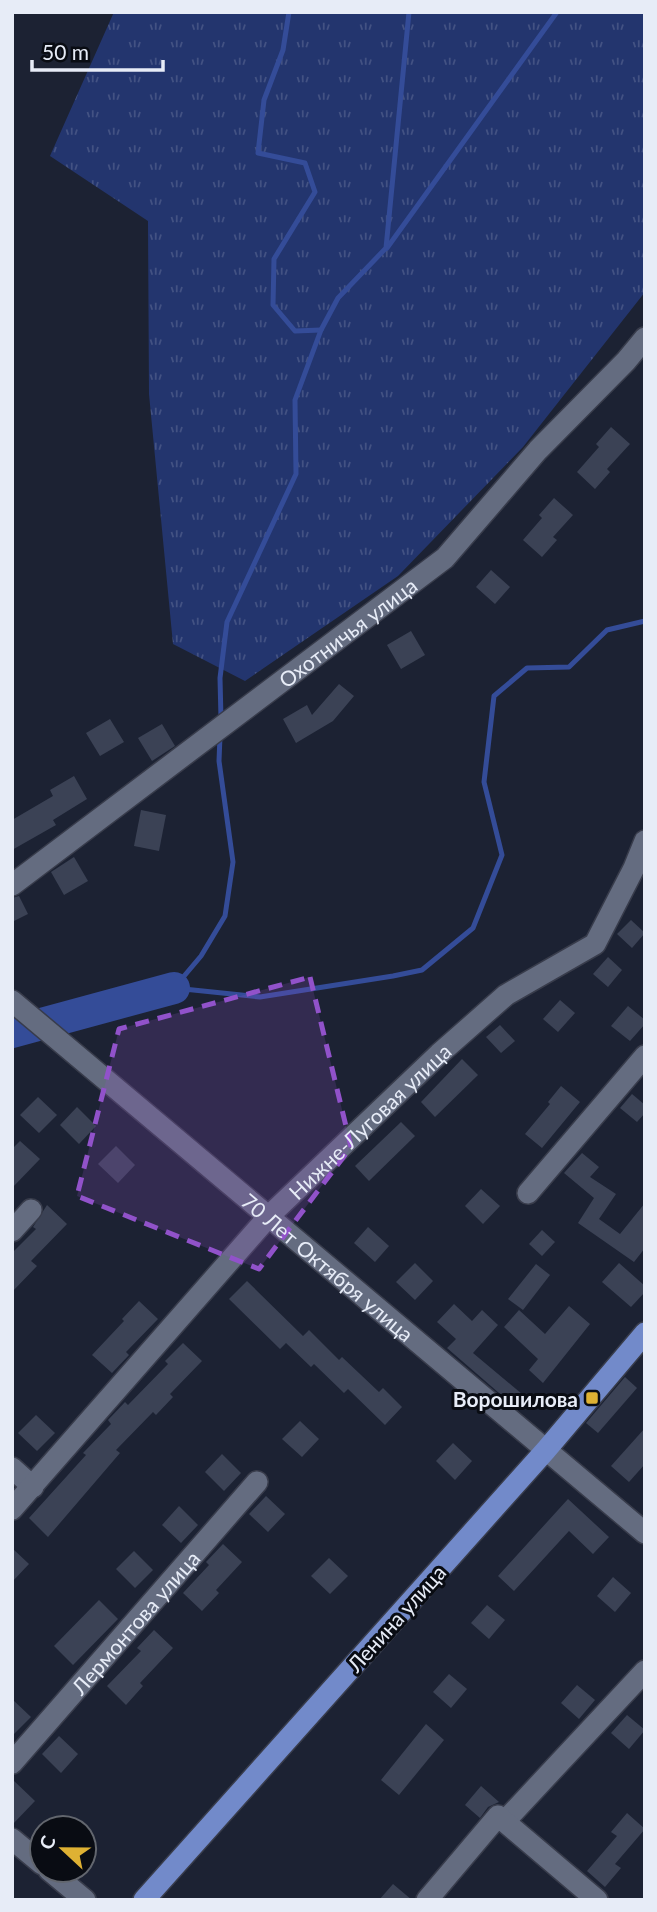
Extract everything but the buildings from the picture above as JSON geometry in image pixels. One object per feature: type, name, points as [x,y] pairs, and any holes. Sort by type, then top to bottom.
[{"type":"main road","name":"Ленина улица","points":[[144,1900],[546,1450],[645,1333]]},
{"type":"street","name":"Охотничья улица","points":[[12,885],[445,558],[538,450],[626,361],[645,338]]},
{"type":"street","name":"Нижне-Луговая улица","points":[[12,1509],[269,1216],[439,1054],[506,995],[595,944],[634,869],[645,841]]},
{"type":"street","name":"70 Лет Октября улица","points":[[13,1002],[645,1533]]},
{"type":"street","points":[[527,1193],[645,1056]]},
{"type":"street","points":[[12,1231],[31,1210]]},
{"type":"street","points":[[12,1468],[33,1487]]},
{"type":"street","name":"Лермонтова улица","points":[[12,1763],[257,1482]]},
{"type":"street","points":[[427,1900],[645,1671]]},
{"type":"street","points":[[502,1819],[597,1900]]},
{"type":"street","points":[[12,1839],[28,1852]]},
{"type":"street","points":[[66,1884],[85,1900]]},
{"type":"highlighted area","points":[[310,977],[351,1147],[259,1269],[77,1196],[119,1029]]},
{"type":"green space","points":[[114,12],[645,12],[645,292],[523,447],[398,576],[245,681],[173,644],[149,394],[148,221],[50,156]]},
{"type":"waterway","points":[[289,12],[283,50],[264,100],[258,153],[305,163],[315,192],[274,259],[273,305],[295,331],[321,330]]},
{"type":"waterway","points":[[221,719],[220,678],[227,622],[296,474],[295,400],[321,330],[338,298],[386,248],[409,12]]},
{"type":"waterway","points":[[387,248],[557,12]]},
{"type":"waterway","points":[[174,988],[260,997],[422,970],[473,928],[502,855],[484,782],[494,696],[527,668],[569,667],[607,630],[645,621]]},
{"type":"waterway","points":[[174,988],[201,956],[225,916],[233,862],[219,761],[220,736]]},
{"type":"waterway","points":[[12,1032],[174,988]]},
{"type":"place","name":"Ворошилова","points":[[592,1398]]}]
